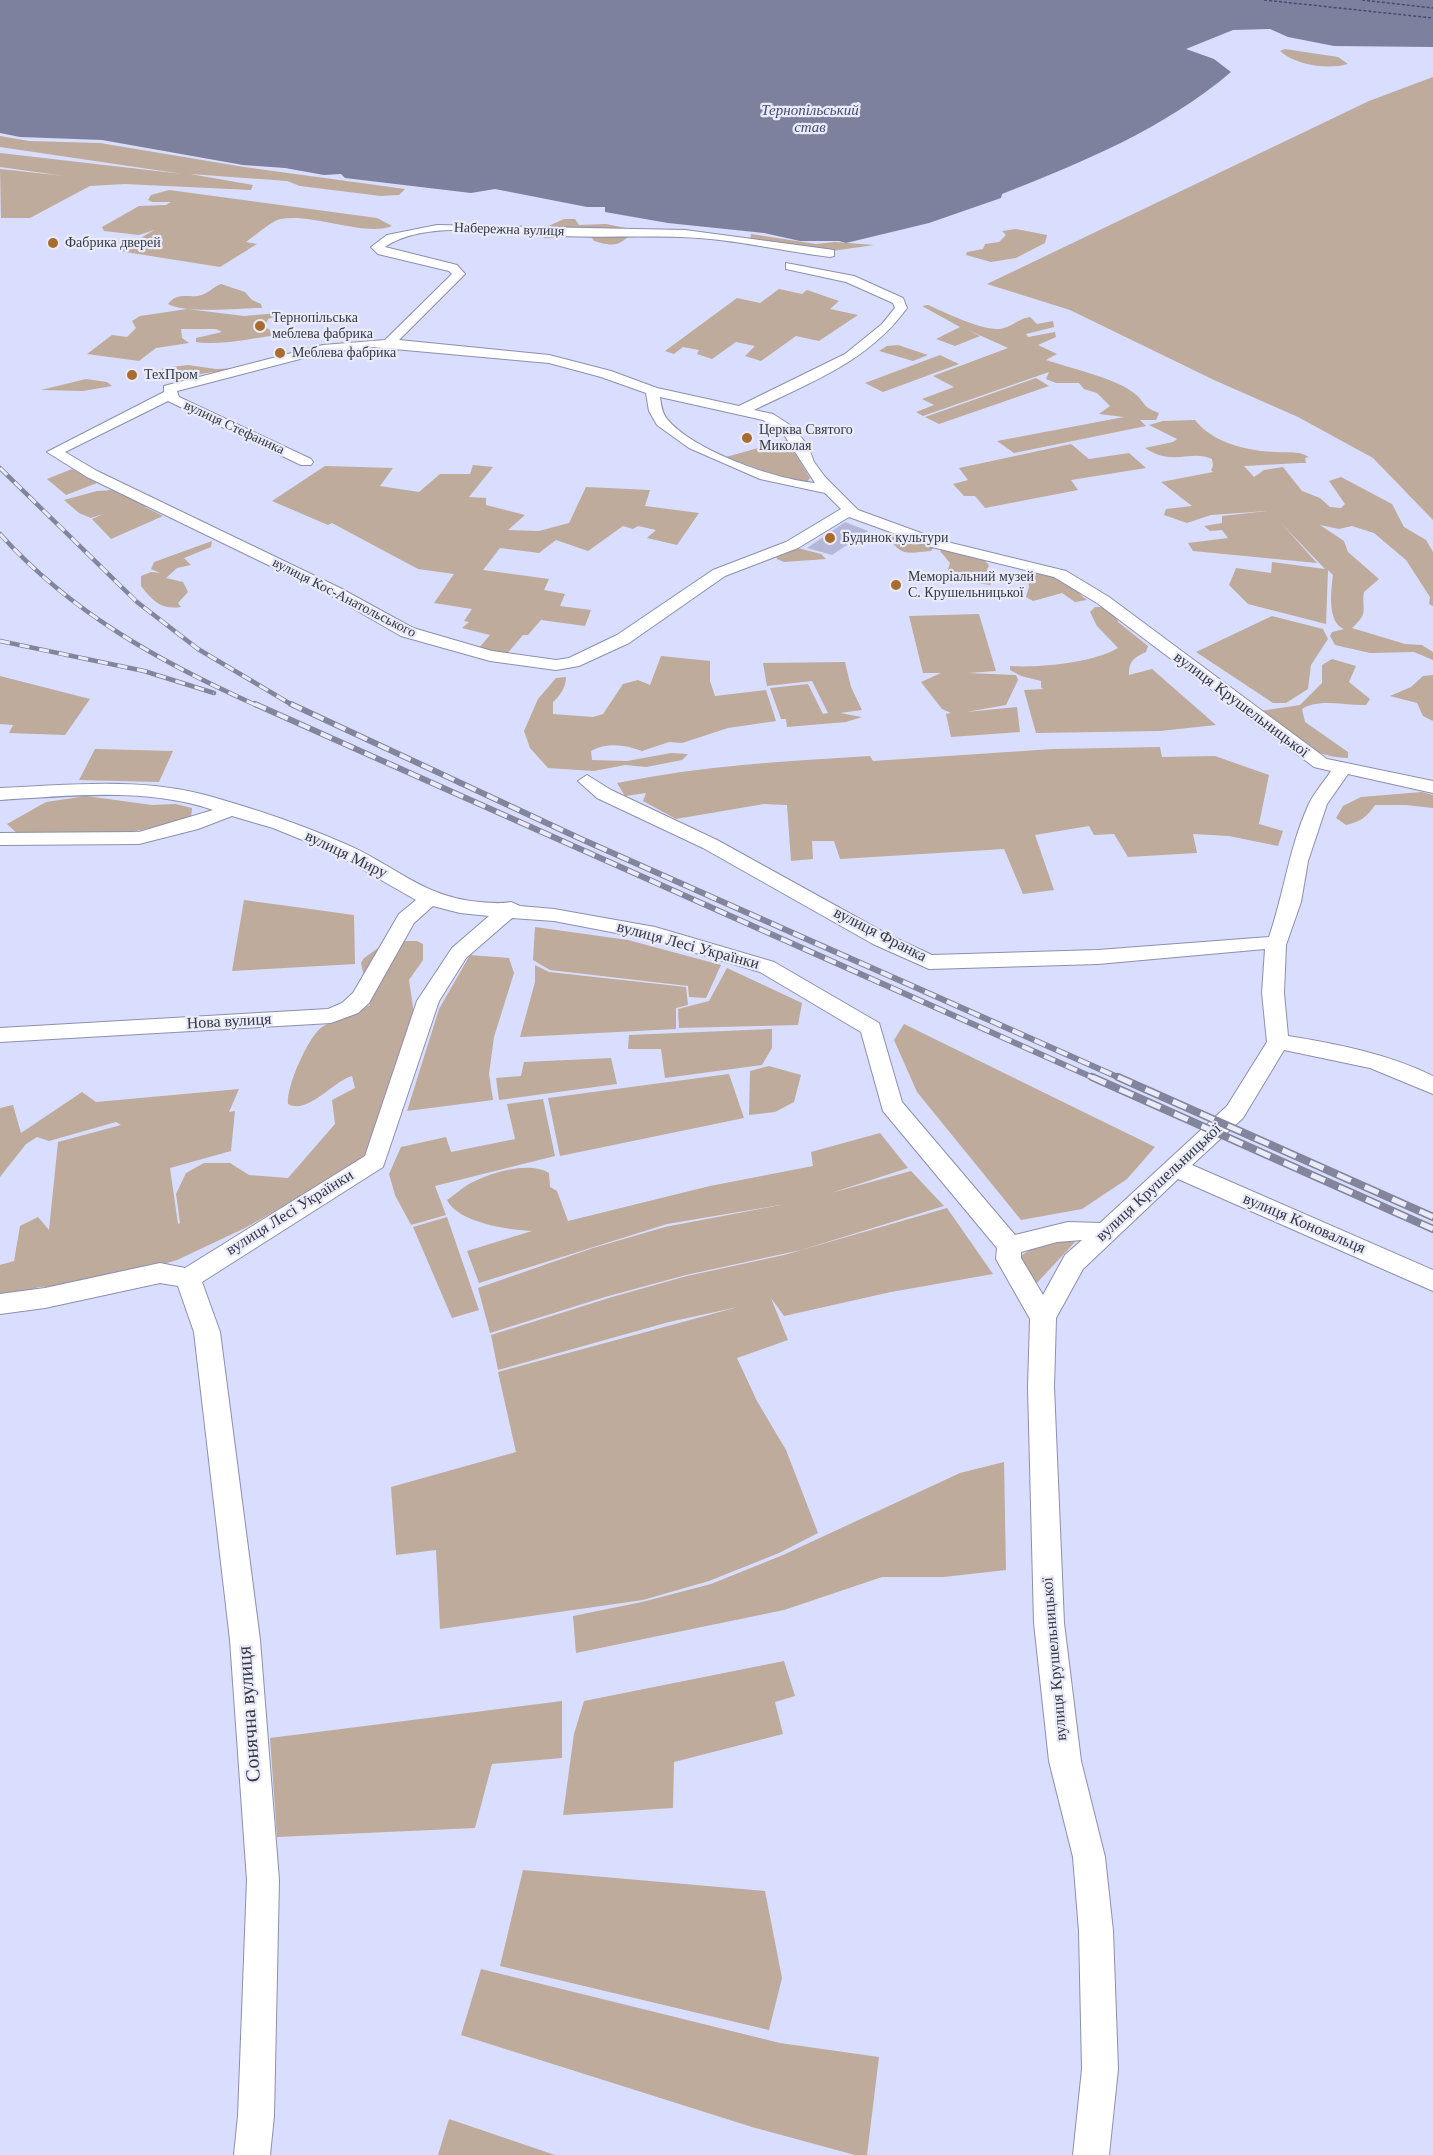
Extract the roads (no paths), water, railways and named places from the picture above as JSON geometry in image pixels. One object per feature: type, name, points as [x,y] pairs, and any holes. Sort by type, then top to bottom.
[{"type":"street","name":"Набережна вулиця","points":[[388,344],[459,274],[453,268],[382,251],[377,247],[405,233],[450,227],[564,233],[650,232],[703,236],[830,253]]},
{"type":"street","points":[[742,410],[840,363],[891,322],[901,308],[899,301],[850,279],[790,266]]},
{"type":"street","name":"вулиця Крушельницької","points":[[169,392],[306,352],[353,345],[388,344],[549,359],[606,374],[653,392],[768,417],[788,430],[801,446],[807,462],[851,511],[939,544],[1032,566],[1077,583],[1321,763],[1433,787]]},
{"type":"street","name":"вулиця Стефаника","points":[[169,392],[173,399],[306,462]]},
{"type":"street","name":"вулиця Кос-Анатольського","points":[[169,392],[54,452],[81,469],[334,591],[407,632],[442,644],[528,663],[556,665],[598,651],[651,622],[718,573],[792,545],[819,531],[838,515],[851,511]]},
{"type":"street","points":[[653,392],[655,411],[676,434],[730,462],[766,476],[816,489],[829,489]]},
{"type":"street","points":[[1342,769],[1318,804],[1298,861],[1291,902],[1276,945],[1274,993],[1278,1042],[1374,1059],[1433,1086]]},
{"type":"street","name":"вулиця Франка","points":[[587,782],[598,790],[710,844],[880,939],[929,962],[1098,957],[1263,942],[1276,945]]},
{"type":"street","name":"вулиця Миру","points":[[0,794],[147,790],[191,796],[280,824],[339,848],[429,899]]},
{"type":"street","points":[[0,839],[139,838],[191,825],[231,810]]},
{"type":"street","name":"вулиця Лесі Українки","points":[[429,899],[460,907],[554,915],[655,934],[767,967],[871,1028],[891,1105],[1010,1246],[1008,1259],[1043,1318]]},
{"type":"street","name":"Нова вулиця","points":[[0,1035],[331,1016],[350,1008],[361,999],[406,919],[429,899]]},
{"type":"street","name":"вулиця Лесі Українки","points":[[188,1278],[375,1161],[428,1001],[459,953],[508,910]]},
{"type":"street","name":"вулиця Крушельницької","points":[[1091,2155],[1100,2069],[1096,1931],[1089,1857],[1065,1761],[1049,1623],[1041,1387],[1043,1318],[1074,1262],[1235,1112],[1278,1042]]},
{"type":"street","name":"вулиця Коновальця","points":[[1176,1167],[1433,1281]]},
{"type":"street","points":[[1010,1246],[1049,1234],[1081,1229],[1105,1233]]},
{"type":"street","points":[[0,1304],[45,1298],[160,1273],[188,1278]]},
{"type":"street","name":"Сонячна вулиця","points":[[188,1278],[207,1332],[245,1640],[261,1850],[263,1880],[256,2116],[252,2155]]},
{"type":"water","name":"Тернопільський став","points":[[0,0],[1433,0],[1433,47],[1334,46],[1288,37],[1270,29],[1233,30],[1186,49],[1214,59],[1231,72],[1178,111],[1150,127],[1092,156],[1002,194],[1001,198],[929,223],[846,243],[800,241],[764,233],[668,223],[605,212],[605,207],[587,207],[495,189],[471,193],[345,178],[341,174],[324,175],[285,168],[243,165],[102,140],[20,137],[0,133]]},
{"type":"railway","points":[[0,468],[137,602],[198,649],[294,706]]},
{"type":"railway","points":[[0,534],[57,588],[120,634],[187,672],[258,706]]},
{"type":"railway","points":[[0,641],[144,671],[214,693]]},
{"type":"railway","points":[[255,704],[1096,1079]]},
{"type":"railway","points":[[291,704],[581,839],[1122,1079]]},
{"type":"railway","points":[[1092,1077],[1433,1229]]},
{"type":"railway","points":[[1118,1077],[1433,1217]]},
{"type":"place","name":"Фабрика дверей","points":[[53,243]]},
{"type":"place","name":"Тернопільська меблева фабрика","points":[[260,326]]},
{"type":"place","name":"Меблева фабрика","points":[[280,353]]},
{"type":"place","name":"ТехПром","points":[[132,375]]},
{"type":"place","name":"Церква Святого Миколая","points":[[747,438]]},
{"type":"place","name":"Будинок культури","points":[[830,538]]},
{"type":"place","name":"Меморіальний музей С. Крушельницької","points":[[896,585]]}]
